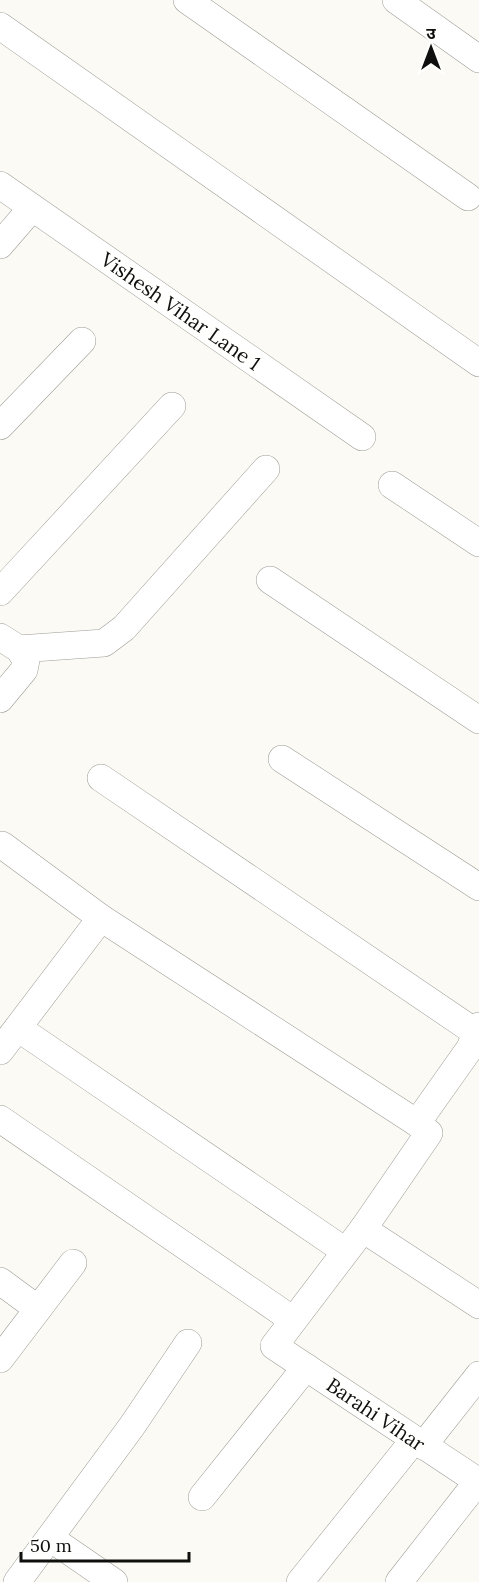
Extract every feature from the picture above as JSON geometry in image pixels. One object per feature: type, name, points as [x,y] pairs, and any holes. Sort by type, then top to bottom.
[{"type":"street","points":[[187,0],[468,197]]},
{"type":"street","points":[[396,0],[479,59]]},
{"type":"street","points":[[0,26],[479,363]]},
{"type":"street","name":"Vishesh Vihar Lane 1","points":[[0,185],[362,437]]},
{"type":"street","points":[[0,245],[32,208]]},
{"type":"street","points":[[0,426],[82,340]]},
{"type":"street","points":[[0,592],[172,406]]},
{"type":"street","points":[[9,643],[104,643],[124,628],[266,469]]},
{"type":"street","points":[[392,485],[479,543]]},
{"type":"street","points":[[270,580],[479,720]]},
{"type":"street","points":[[0,699],[24,670],[26,660],[9,643]]},
{"type":"street","points":[[282,759],[479,887]]},
{"type":"street","points":[[101,778],[476,1040],[417,1124]]},
{"type":"street","points":[[0,1119],[292,1320],[363,1228],[429,1133],[101,918],[2,845]]},
{"type":"street","points":[[0,1051],[101,918]]},
{"type":"street","points":[[18,1028],[345,1251]]},
{"type":"street","points":[[363,1228],[479,1305]]},
{"type":"street","points":[[0,1359],[73,1263]]},
{"type":"street","points":[[0,1281],[38,1309]]},
{"type":"street","name":"Barahi Vihar","points":[[292,1320],[274,1346],[478,1481]]},
{"type":"street","points":[[17,1582],[132,1426],[188,1343]]},
{"type":"street","points":[[202,1497],[306,1367]]},
{"type":"street","points":[[300,1582],[479,1376]]},
{"type":"street","points":[[399,1582],[478,1481]]},
{"type":"street","points":[[50,1538],[114,1582]]}]
